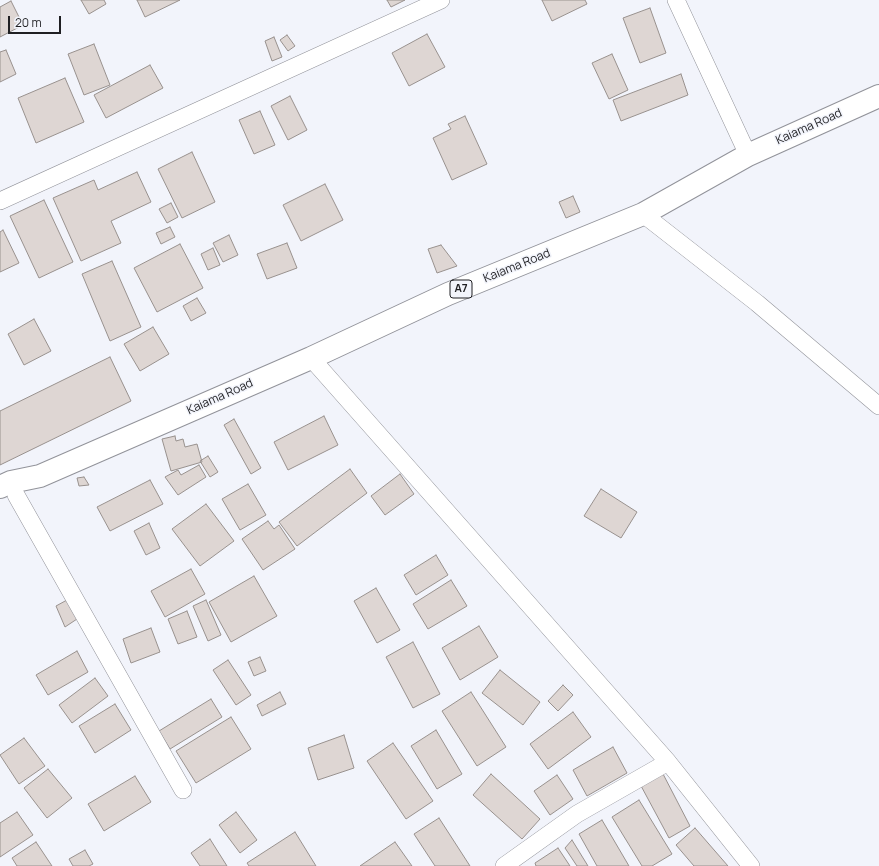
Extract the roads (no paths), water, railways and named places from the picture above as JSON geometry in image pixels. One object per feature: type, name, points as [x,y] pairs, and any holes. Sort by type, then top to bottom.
[{"type":"highway","name":"Kaiama Road","points":[[5,495],[40,476],[311,358],[448,294],[643,214],[748,155],[879,96]]},
{"type":"street","points":[[0,201],[441,0]]},
{"type":"street","points":[[676,0],[748,155]]},
{"type":"street","points":[[643,214],[757,303],[879,406]]},
{"type":"street","points":[[311,358],[668,762],[751,866]]},
{"type":"street","points":[[5,495],[183,790]]},
{"type":"street","points":[[504,866],[577,814],[668,762]]}]
